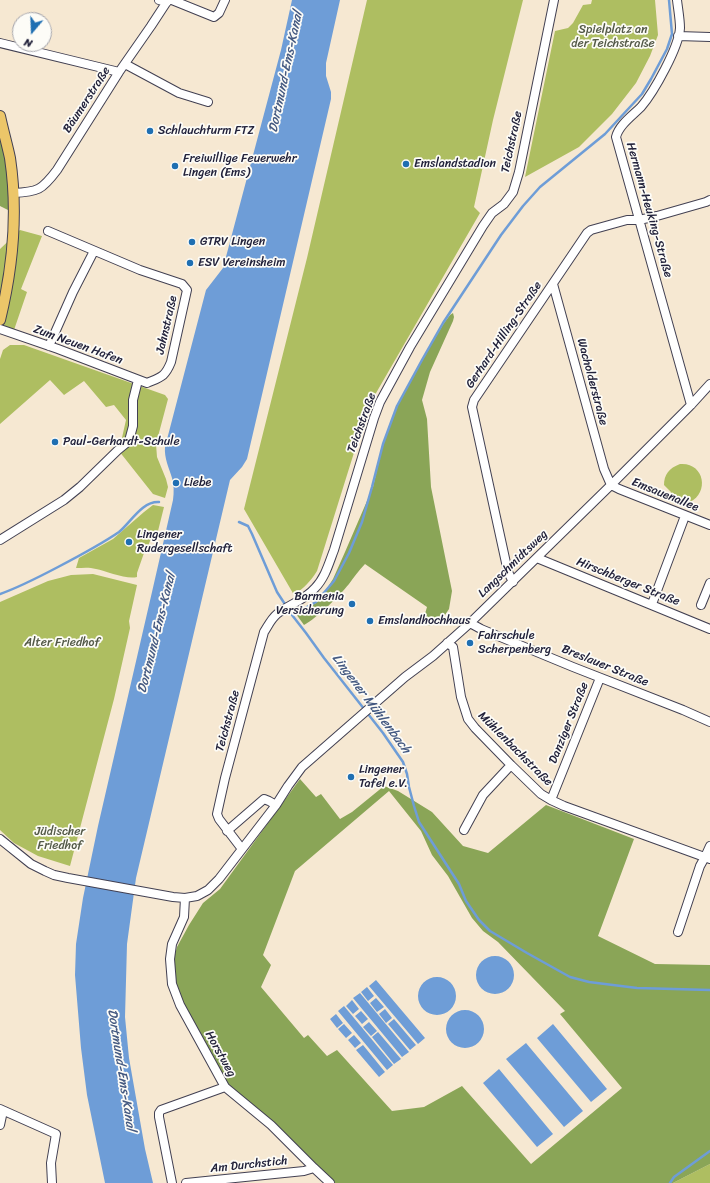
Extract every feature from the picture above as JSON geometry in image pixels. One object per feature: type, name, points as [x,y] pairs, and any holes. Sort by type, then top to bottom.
[{"type":"main road","points":[[0,116],[10,158],[14,217],[12,252],[0,320]]},
{"type":"street","points":[[166,0],[214,17],[219,13],[225,0]]},
{"type":"street","name":"Bäumerstraße","points":[[13,193],[36,190],[46,184],[57,170],[166,0]]},
{"type":"street","name":"Teichstraße","points":[[242,849],[218,819],[217,814],[264,632],[276,615],[308,595],[326,572],[380,402],[400,365],[483,226],[492,213],[504,204],[513,192],[519,172],[554,0]]},
{"type":"street","name":"Hermann-Heuking-Straße","points":[[677,0],[680,27],[674,50],[649,96],[617,133],[616,137],[691,405]]},
{"type":"street","points":[[678,36],[710,37]]},
{"type":"street","points":[[0,43],[119,72]]},
{"type":"street","points":[[126,64],[179,93],[208,102]]},
{"type":"street","name":"Gerhard-Hilling-Straße","points":[[513,582],[508,572],[472,407],[474,400],[587,233],[591,230],[627,220],[639,220],[658,216],[710,200]]},
{"type":"street","name":"Jahnstraße","points":[[48,231],[94,252],[182,284],[187,290],[171,362],[168,369],[160,378],[147,383]]},
{"type":"street","points":[[49,346],[73,292],[94,252]]},
{"type":"street","name":"Wacholderstraße","points":[[553,284],[604,469],[611,485]]},
{"type":"street","name":"Zum Neuen Hafen","points":[[0,329],[147,383]]},
{"type":"street","points":[[0,540],[64,500],[129,441],[133,426],[133,400],[138,380]]},
{"type":"street","name":"Langschmidtsweg","points":[[0,839],[36,867],[54,875],[173,897],[185,898],[197,896],[208,890],[219,879],[276,805],[302,767],[405,677],[470,623],[611,485],[710,384]]},
{"type":"street","name":"Emsauenallee","points":[[611,485],[710,525]]},
{"type":"street","points":[[652,604],[685,516]]},
{"type":"street","name":"Hirschberger Straße","points":[[537,558],[710,629]]},
{"type":"street","points":[[701,605],[710,583]]},
{"type":"street","name":"Breslauer Straße","points":[[470,623],[481,629],[710,722]]},
{"type":"street","name":"Mühlenbachstraße","points":[[447,643],[453,647],[461,698],[468,719],[511,765],[541,794],[551,800],[708,858]]},
{"type":"street","name":"Danziger Straße","points":[[551,800],[600,678]]},
{"type":"street","points":[[464,830],[483,795],[511,765]]},
{"type":"street","points":[[227,831],[264,800],[276,805]]},
{"type":"street","points":[[678,932],[700,866],[708,858],[710,846]]},
{"type":"street","name":"Horstweg","points":[[185,898],[184,917],[172,944],[170,959],[172,984],[180,1005],[224,1087],[270,1125],[330,1183]]},
{"type":"street","points":[[172,1183],[159,1113],[161,1110],[224,1087]]},
{"type":"street","points":[[0,1125],[2,1110],[56,1134],[51,1163],[52,1183]]},
{"type":"street","name":"Am Durchstich","points":[[186,1183],[304,1171],[314,1168]]},
{"type":"green space","points":[[367,0],[523,0],[493,120],[474,207],[480,213],[372,400],[367,411],[317,571],[307,584],[294,595],[244,509],[307,258]]},
{"type":"green space","name":"Spielplatz an der Teichstraße","points":[[592,0],[655,0],[658,35],[650,56],[636,83],[612,114],[579,147],[525,177],[555,31],[568,28],[573,23],[583,5],[591,4]]},
{"type":"green space","points":[[0,116],[14,213],[0,206]]},
{"type":"green space","points":[[20,230],[42,236],[21,289],[27,292],[14,330],[0,324],[0,249]]},
{"type":"green space","points":[[453,313],[453,321],[430,372],[422,400],[427,419],[431,487],[452,591],[449,609],[441,621],[429,626],[424,617],[427,607],[365,564],[334,600],[304,625],[296,614],[316,603],[333,579],[373,487],[383,444],[397,406],[444,323]]},
{"type":"green space","points":[[10,345],[24,345],[165,395],[168,399],[156,444],[157,457],[168,487],[165,498],[153,494],[119,451],[126,420],[114,405],[106,407],[84,381],[64,395],[50,380],[0,424],[0,359],[3,350]]},
{"type":"green space","points":[[680,464],[688,465],[694,468],[702,478],[700,492],[690,502],[686,503],[683,503],[679,499],[676,500],[675,503],[669,501],[671,492],[664,485],[668,472]]},
{"type":"green space","name":"Lingener Rudergesellschaft","points":[[153,505],[164,507],[157,535],[150,541],[144,553],[137,577],[133,578],[122,576],[91,568],[76,568],[79,558],[113,539]]},
{"type":"green space","name":"Alter Friedhof","points":[[93,574],[137,585],[129,621],[130,628],[114,699],[70,866],[38,856],[14,843],[0,830],[0,602],[48,581],[71,575]]},
{"type":"green space","points":[[300,779],[316,797],[321,794],[340,819],[352,812],[384,786],[398,791],[432,812],[463,846],[488,853],[546,805],[634,839],[598,936],[655,964],[710,965],[710,1164],[673,1183],[333,1183],[220,1083],[181,1006],[171,969],[177,947],[203,903],[220,889]],"holes":[[[389,791],[421,831],[432,855],[448,876],[472,918],[483,931],[498,942],[565,1011],[560,1014],[622,1088],[531,1164],[462,1086],[424,1107],[392,1111],[337,1050],[327,1056],[308,1035],[304,1038],[261,987],[271,965],[263,955],[295,871]]]},
{"type":"green space","points":[[710,1164],[710,1183],[673,1183]]},
{"type":"water","name":"Dortmund-Ems-Kanal","points":[[292,0],[340,0],[326,63],[326,76],[331,92],[331,99],[247,459],[230,480],[136,878],[127,944],[125,1017],[129,1058],[145,1149],[153,1183],[105,1183],[87,1095],[81,1048],[75,975],[76,944],[83,898],[98,826],[173,500],[173,483],[166,459],[165,447],[206,290],[223,268],[281,50]]},
{"type":"water","points":[[495,956],[505,959],[511,965],[514,975],[511,985],[505,991],[495,994],[485,991],[479,985],[476,975],[479,965],[485,959]]},
{"type":"water","points":[[437,977],[447,980],[453,986],[456,996],[453,1006],[447,1012],[437,1015],[427,1012],[421,1006],[418,996],[421,986],[427,980]]},
{"type":"water","points":[[376,980],[425,1038],[418,1044],[369,986]]},
{"type":"water","points":[[367,987],[374,996],[368,1001],[361,992]]},
{"type":"water","points":[[360,993],[409,1052],[402,1057],[353,998]]},
{"type":"water","points":[[376,998],[384,1007],[377,1012],[370,1003]]},
{"type":"water","points":[[352,1000],[359,1009],[353,1014],[346,1006]]},
{"type":"water","points":[[344,1006],[393,1065],[387,1070],[338,1011]]},
{"type":"water","points":[[385,1009],[392,1018],[386,1023],[379,1014]]},
{"type":"water","points":[[465,1010],[475,1013],[481,1019],[484,1029],[481,1039],[475,1045],[465,1048],[455,1045],[449,1039],[446,1029],[449,1019],[455,1013]]},
{"type":"water","points":[[361,1011],[368,1019],[362,1024],[355,1016]]},
{"type":"water","points":[[336,1014],[343,1023],[337,1028],[330,1019]]},
{"type":"water","points":[[394,1019],[416,1045],[410,1050],[388,1024]]},
{"type":"water","points":[[369,1022],[377,1031],[371,1036],[363,1027]]},
{"type":"water","points":[[344,1024],[352,1033],[346,1038],[338,1029]]},
{"type":"water","points":[[553,1024],[607,1089],[591,1102],[537,1038]]},
{"type":"water","points":[[378,1032],[401,1059],[394,1064],[372,1037]]},
{"type":"water","points":[[354,1035],[361,1043],[355,1048],[348,1040]]},
{"type":"water","points":[[526,1043],[583,1111],[564,1127],[506,1059]]},
{"type":"water","points":[[363,1045],[385,1072],[379,1077],[356,1050]]},
{"type":"water","points":[[499,1069],[553,1134],[537,1147],[483,1083]]},
{"type":"waterway","points":[[292,615],[316,602],[334,581],[349,553],[362,522],[383,444],[397,406],[443,323],[501,235],[523,206],[540,187],[605,134],[642,94],[667,49],[672,34],[669,0]]},
{"type":"waterway","name":"Lingener Mühlenbach","points":[[0,594],[37,578],[97,546],[119,532],[142,508],[159,502]]},
{"type":"waterway","name":"Lingener Mühlenbach","points":[[239,522],[248,526],[277,592],[292,615],[383,733],[403,762],[419,822],[459,884],[466,901],[479,920],[490,931],[570,977],[589,982],[637,988],[710,990]]},
{"type":"waterway","points":[[670,1183],[674,1177],[710,1151]]},
{"type":"place","name":"Schlauchturm FTZ","points":[[150,131]]},
{"type":"place","name":"Emslandstadion","points":[[406,164]]},
{"type":"place","name":"Freiwillige Feuerwehr Lingen (Ems)","points":[[175,166]]},
{"type":"place","name":"GTRV Lingen","points":[[192,242]]},
{"type":"place","name":"ESV Vereinsheim","points":[[190,263]]},
{"type":"place","name":"Paul-Gerhardt-Schule","points":[[55,442]]},
{"type":"place","name":"Liebe","points":[[176,483]]},
{"type":"place","name":"Lingener Rudergesellschaft","points":[[129,542]]},
{"type":"place","name":"Barmenia Versicherung","points":[[352,604]]},
{"type":"place","name":"Emslandhochhaus","points":[[370,621]]},
{"type":"place","name":"Fahrschule Scherpenberg","points":[[470,643]]},
{"type":"place","name":"Lingener Tafel e.V.","points":[[351,777]]},
{"type":"park label","name":"Jüdischer Friedhof","points":[[60,839]]}]
